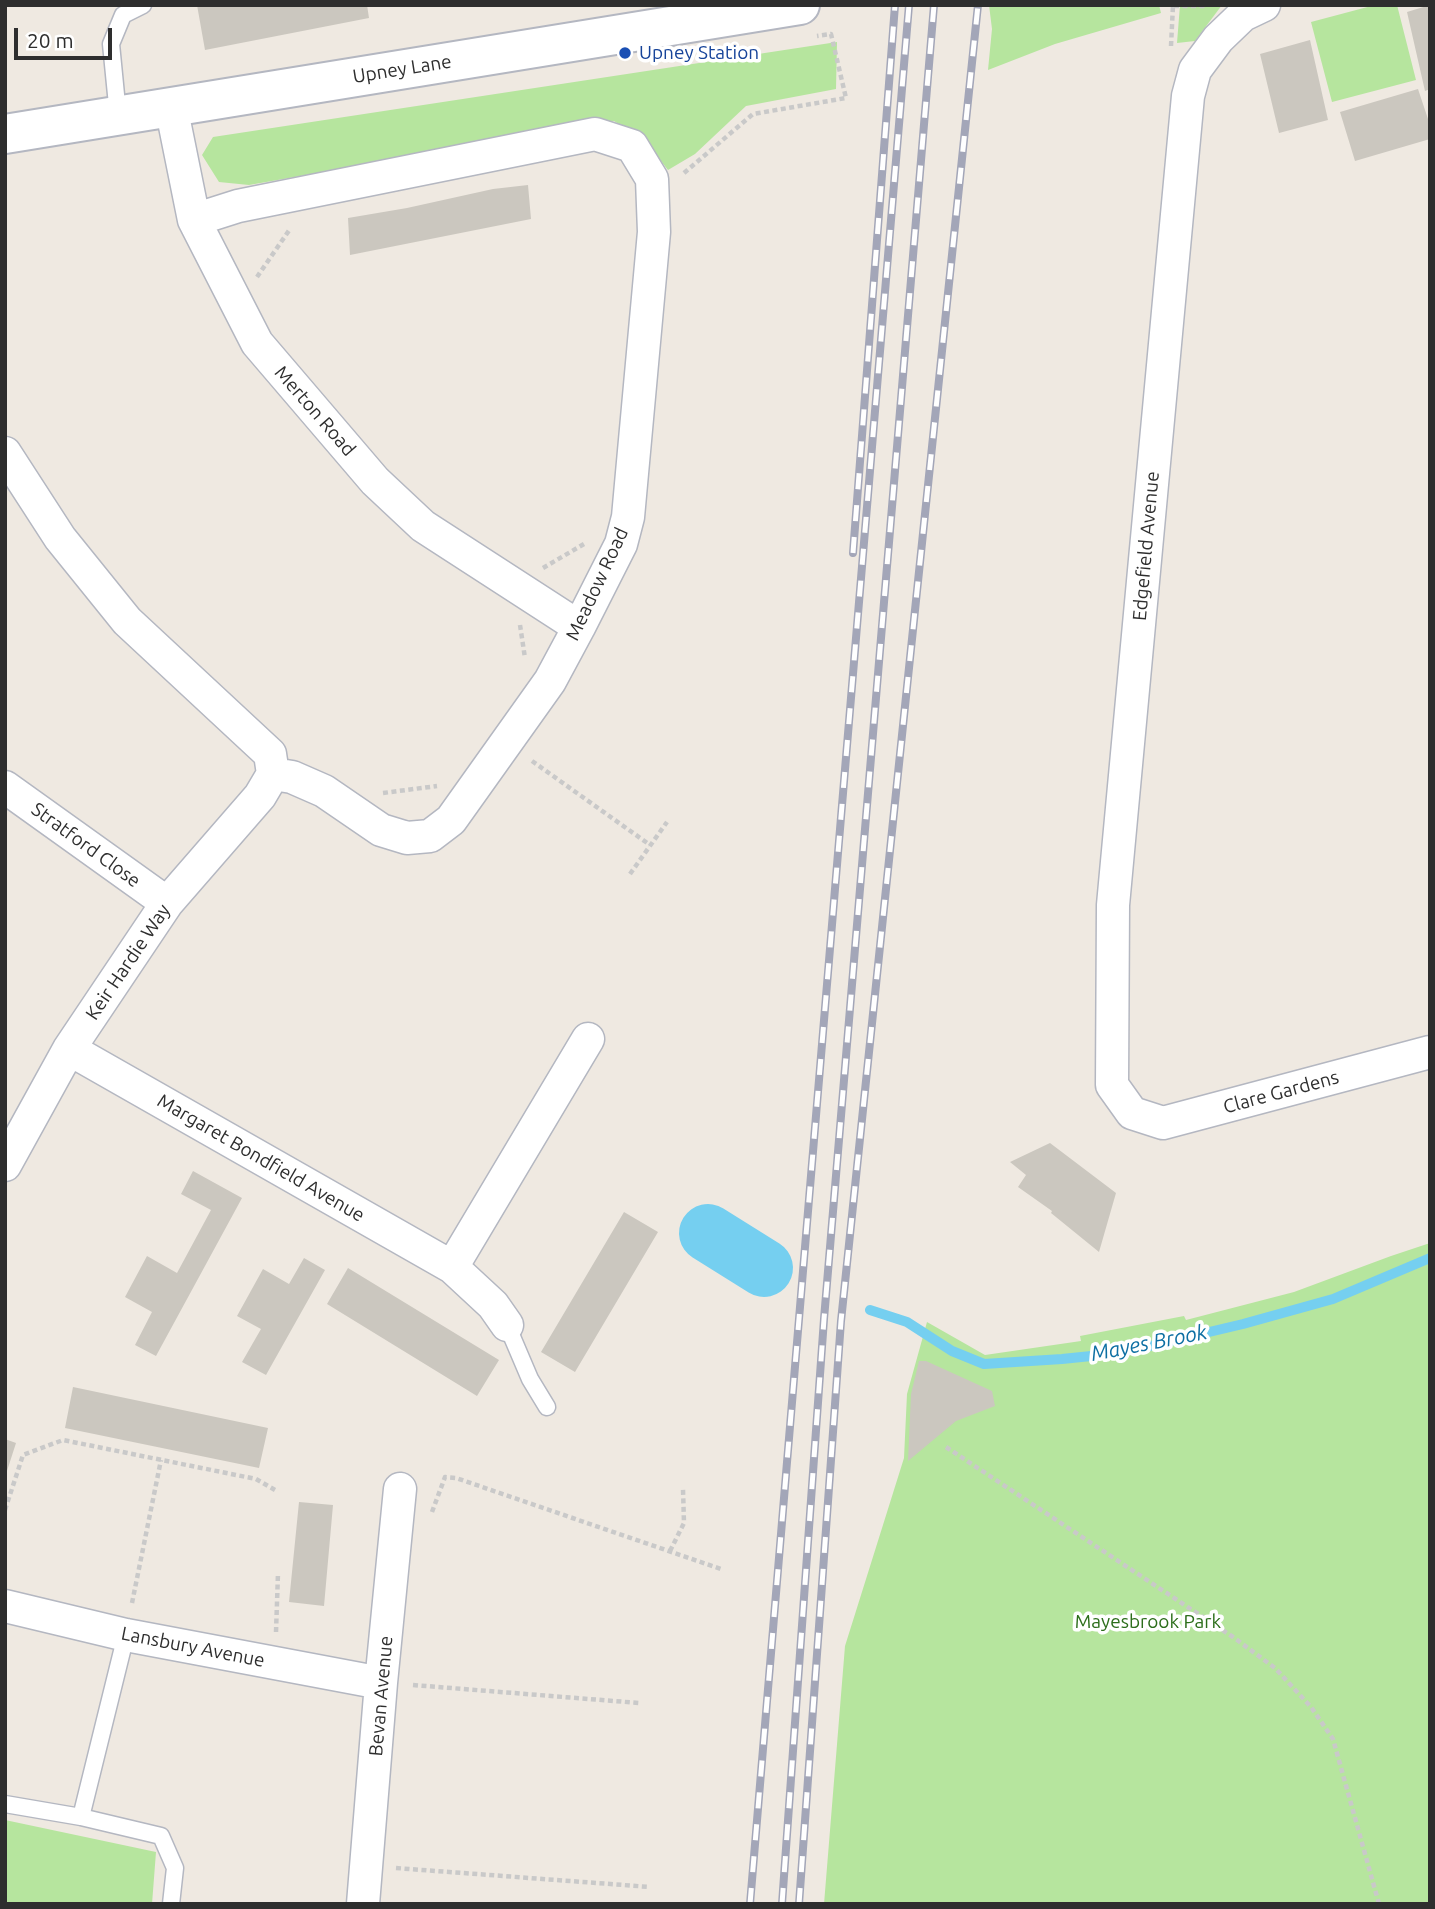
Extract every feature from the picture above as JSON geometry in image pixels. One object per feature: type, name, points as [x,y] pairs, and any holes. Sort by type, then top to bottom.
[{"type":"street","name":"Upney Lane","points":[[5,134],[800,5]]},
{"type":"street","name":"Edgefield Avenue","points":[[1132,1113],[1112,1085],[1113,905],[1188,96],[1195,70],[1218,39],[1242,15],[1264,5]]},
{"type":"street","name":"Merton Road","points":[[170,106],[194,220],[257,343],[375,481],[423,526],[579,627]]},
{"type":"street","name":"Meadow Road","points":[[194,220],[238,206],[595,134],[632,146],[652,179],[654,232],[628,517],[621,544],[550,681],[451,820],[430,836],[407,838],[381,830],[324,791],[292,777],[272,774]]},
{"type":"street","points":[[5,453],[61,538],[127,621],[270,754],[272,774]]},
{"type":"street","name":"Keir Hardie Way","points":[[5,1165],[69,1049],[167,903],[260,796],[272,774]]},
{"type":"street","name":"Stratford Close","points":[[5,787],[167,903]]},
{"type":"street","points":[[452,1267],[588,1039]]},
{"type":"street","name":"Margaret Bondfield Avenue","points":[[69,1049],[452,1267],[493,1305],[507,1325]]},
{"type":"street","name":"Clare Gardens","points":[[1132,1113],[1163,1123],[1430,1052]]},
{"type":"street","name":"Bevan Avenue","points":[[363,1904],[399,1502]]},
{"type":"street","name":"Lansbury Avenue","points":[[5,1606],[126,1635],[382,1683]]},
{"type":"lane","points":[[118,115],[111,44],[123,15],[143,5]]},
{"type":"lane","points":[[507,1325],[530,1378],[547,1407]]},
{"type":"lane","points":[[81,1817],[126,1635]]},
{"type":"lane","points":[[5,1804],[81,1817],[161,1836],[175,1868],[171,1904]]},
{"type":"path","points":[[652,179],[681,175],[753,114],[846,98],[831,34]]},
{"type":"path","points":[[239,308],[317,191]]},
{"type":"path","points":[[533,704],[513,585],[628,517]]},
{"type":"path","points":[[505,742],[650,845]]},
{"type":"path","points":[[337,800],[479,780]]},
{"type":"path","points":[[630,874],[667,822]]},
{"type":"path","points":[[5,1510],[23,1455],[63,1440],[256,1479],[275,1490]]},
{"type":"path","points":[[946,1447],[1276,1668],[1311,1707],[1333,1739],[1379,1904]]},
{"type":"path","points":[[126,1635],[161,1460]]},
{"type":"path","points":[[399,1502],[430,1517],[445,1477],[456,1478],[721,1569]]},
{"type":"path","points":[[670,1551],[684,1523],[683,1489]]},
{"type":"path","points":[[274,1662],[278,1573]]},
{"type":"path","points":[[382,1683],[639,1703]]},
{"type":"path","points":[[366,1866],[650,1887]]},
{"type":"green space","points":[[989,5],[1159,5],[1161,13],[1055,44],[988,70],[992,29]]},
{"type":"green space","points":[[1180,5],[1222,5],[1195,41],[1177,43]]},
{"type":"green space","points":[[1375,5],[1397,5],[1416,80],[1332,102],[1311,22]]},
{"type":"green space","points":[[837,42],[836,89],[746,106],[695,154],[668,170],[646,142],[614,121],[249,185],[219,182],[202,155],[213,137]]},
{"type":"green space","name":"Mayesbrook Park","points":[[1430,1243],[1430,1904],[824,1904],[845,1646],[904,1458],[907,1394],[927,1322],[985,1355],[1081,1341],[1080,1336],[1184,1316],[1186,1320],[1294,1292]]},
{"type":"green space","points":[[5,1820],[156,1852],[152,1904],[5,1904]]},
{"type":"building","points":[[197,5],[367,5],[369,18],[205,50]]},
{"type":"building","points":[[1430,5],[1430,89],[1425,91],[1407,12]]},
{"type":"building","points":[[1310,40],[1328,120],[1279,133],[1260,54]]},
{"type":"building","points":[[1418,89],[1430,125],[1430,139],[1355,161],[1340,112]]},
{"type":"building","points":[[528,185],[531,219],[350,255],[348,218],[493,189]]},
{"type":"building","points":[[1050,1143],[1116,1193],[1099,1252],[1051,1213],[1052,1211],[1018,1187],[1026,1175],[1010,1162]]},
{"type":"building","points":[[193,1171],[242,1198],[156,1356],[135,1345],[152,1312],[125,1297],[147,1256],[177,1273],[211,1210],[181,1194]]},
{"type":"building","points":[[624,1212],[658,1232],[575,1372],[541,1352]]},
{"type":"building","points":[[304,1258],[325,1270],[266,1375],[242,1362],[261,1329],[237,1316],[263,1269],[289,1284]]},
{"type":"building","points":[[348,1268],[499,1360],[477,1396],[327,1304]]},
{"type":"building","points":[[919,1361],[926,1361],[992,1391],[995,1406],[956,1421],[908,1461],[911,1394]]},
{"type":"building","points":[[73,1387],[268,1428],[259,1468],[65,1428]]},
{"type":"building","points":[[5,1439],[16,1443],[6,1474],[5,1474]]},
{"type":"building","points":[[299,1502],[333,1505],[324,1606],[289,1602]]},
{"type":"waterway","name":"Mayes Brook","points":[[708,1233],[764,1268]]},
{"type":"waterway","name":"Mayes Brook","points":[[870,1310],[907,1322],[952,1351],[984,1364],[1062,1359],[1150,1346],[1243,1324],[1333,1299],[1430,1258]]},
{"type":"railway","points":[[853,553],[895,5]]},
{"type":"railway","points":[[750,1904],[909,5]]},
{"type":"railway","points":[[782,1904],[824,1319],[934,5]]},
{"type":"railway","points":[[799,1904],[841,1321],[978,5]]},
{"type":"place","name":"Upney Station","points":[[625,53]]}]
